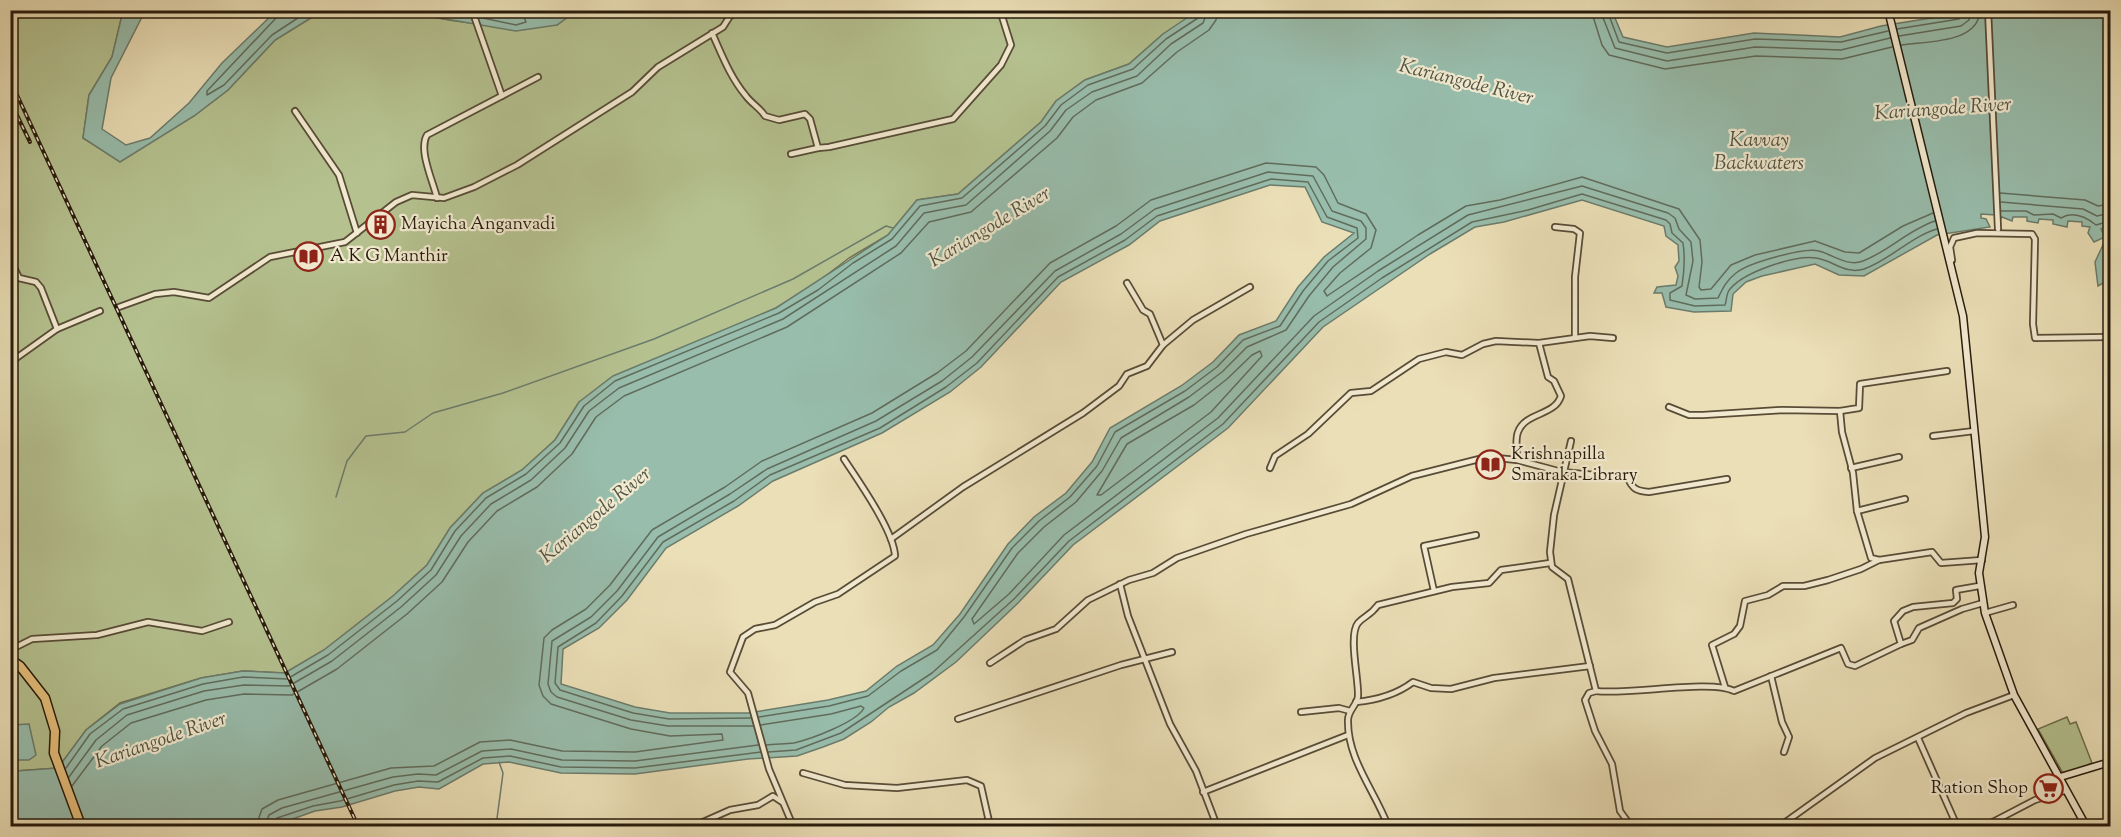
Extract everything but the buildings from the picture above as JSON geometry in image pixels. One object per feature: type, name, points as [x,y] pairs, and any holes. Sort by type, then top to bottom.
[{"type":"highway","points":[[10,659],[20,666],[45,698],[55,731],[54,753],[81,826]]},
{"type":"main road","points":[[1889,11],[1967,336],[1985,537],[1979,586],[1985,613],[2014,695],[2064,791],[2086,826]]},
{"type":"main road","points":[[2057,778],[2110,762]]},
{"type":"street","points":[[472,10],[502,96]]},
{"type":"street","points":[[119,307],[155,294],[174,292],[209,298],[247,275],[256,265],[270,257],[345,242],[396,202],[412,195],[437,198],[474,187],[517,165],[632,92],[658,67],[726,25],[730,16],[728,10]]},
{"type":"street","points":[[730,16],[745,10]]},
{"type":"street","points":[[791,154],[944,123],[952,119],[1001,65],[1011,45],[1000,10]]},
{"type":"street","points":[[1988,10],[1998,229]]},
{"type":"street","points":[[712,33],[729,73],[747,99],[772,120],[806,114],[810,119],[818,148]]},
{"type":"street","points":[[437,198],[427,163],[424,140],[427,135],[538,77]]},
{"type":"street","points":[[296,111],[339,175],[357,233]]},
{"type":"street","points":[[1554,227],[1575,229],[1580,233],[1575,277],[1575,337]]},
{"type":"street","points":[[1952,274],[1950,247],[1954,238],[1977,233],[2032,234],[2035,239],[2032,324],[2035,338],[2110,337]]},
{"type":"street","points":[[11,261],[19,278],[36,282],[41,288],[57,329]]},
{"type":"street","points":[[1126,283],[1143,310],[1150,314],[1163,345]]},
{"type":"street","points":[[891,539],[963,487],[1083,413],[1119,386],[1127,374],[1147,366],[1163,345],[1193,320],[1250,287]]},
{"type":"street","points":[[10,382],[15,359],[57,329],[100,311]]},
{"type":"street","points":[[1270,468],[1275,456],[1308,434],[1351,393],[1371,391],[1419,360],[1446,352],[1462,355],[1483,344],[1496,341],[1539,343],[1575,337],[1613,338]]},
{"type":"street","points":[[1517,460],[1517,436],[1521,426],[1555,406],[1560,400],[1560,392],[1546,371],[1539,343]]},
{"type":"street","points":[[1669,407],[1689,415],[1782,410],[1840,411],[1859,408],[1858,386],[1863,383],[1947,371]]},
{"type":"street","points":[[2110,389],[2108,411],[2110,434]]},
{"type":"street","points":[[1840,411],[1857,511],[1868,554],[1871,558],[1879,560]]},
{"type":"street","points":[[1933,436],[1974,431]]},
{"type":"street","points":[[1571,441],[1562,472],[1554,515],[1550,563],[1555,571],[1568,579],[1596,691]]},
{"type":"street","points":[[990,663],[1026,640],[1056,629],[1088,600],[1153,573],[1177,558],[1350,504],[1412,476],[1481,457],[1517,460],[1562,472],[1628,478],[1631,486],[1638,491],[1649,492],[1726,479]]},
{"type":"street","points":[[1851,468],[1899,457]]},
{"type":"street","points":[[793,826],[769,770],[748,693],[730,672],[742,637],[755,629],[775,625],[815,602],[838,594],[895,556],[891,539],[844,459]]},
{"type":"street","points":[[2110,481],[2107,491],[2110,511]]},
{"type":"street","points":[[1857,511],[1905,499]]},
{"type":"street","points":[[1434,591],[1424,546],[1476,535]]},
{"type":"street","points":[[1725,687],[1712,645],[1734,634],[1740,626],[1745,601],[1768,595],[1784,586],[1804,586],[1861,570],[1879,560],[1932,552],[1941,563],[1982,560]]},
{"type":"street","points":[[1388,826],[1355,758],[1348,735],[1350,711],[1359,699],[1354,665],[1355,629],[1359,622],[1370,617],[1378,605],[1434,591],[1490,583],[1501,570],[1550,563]]},
{"type":"street","points":[[1120,585],[1170,724],[1196,771],[1217,826]]},
{"type":"street","points":[[1901,644],[1894,621],[1903,611],[1953,603],[1957,599],[1956,591],[1979,586]]},
{"type":"street","points":[[1631,826],[1620,810],[1612,764],[1595,731],[1585,700],[1589,693],[1596,691],[1634,693],[1725,687],[1738,690],[1841,648],[1851,666],[1912,640],[1918,628],[1962,609],[1983,603]]},
{"type":"street","points":[[1985,613],[2013,605]]},
{"type":"street","points":[[10,650],[32,639],[97,635],[148,622],[202,631],[229,622]]},
{"type":"street","points":[[958,719],[1172,652]]},
{"type":"street","points":[[1356,702],[1378,700],[1403,690],[1413,682],[1451,689],[1494,678],[1590,666]]},
{"type":"street","points":[[1771,676],[1782,722],[1789,737],[1785,752]]},
{"type":"street","points":[[1780,826],[1867,763],[1966,712],[2014,695]]},
{"type":"street","points":[[1301,712],[1339,708],[1350,711]]},
{"type":"street","points":[[1203,792],[1348,735]]},
{"type":"street","points":[[1918,738],[1957,826]]},
{"type":"street","points":[[803,773],[845,785],[897,788],[967,780],[981,786],[990,826]]},
{"type":"street","points":[[1984,826],[2035,800],[2064,791]]},
{"type":"street","points":[[694,826],[730,810],[758,805],[773,796],[782,802]]},
{"type":"shaded area","points":[[576,10],[1200,11],[1163,34],[1129,64],[1085,80],[1056,101],[1041,122],[958,194],[917,200],[888,235],[849,258],[815,284],[776,308],[653,361],[579,402],[555,440],[522,470],[483,493],[450,528],[427,565],[393,596],[324,650],[285,673],[243,671],[201,678],[120,703],[86,730],[58,768],[16,771],[10,766],[10,11],[123,11],[112,57],[89,95],[83,138],[120,161],[194,116],[228,90],[275,40],[322,11],[417,11],[449,20],[467,22],[557,25]]},
{"type":"shaded area","points":[[2067,717],[2070,724],[2076,722],[2092,763],[2064,775],[2038,729]]},
{"type":"water","points":[[511,10],[536,13],[576,11],[557,25],[516,31],[428,16],[417,11]]},
{"type":"water","points":[[123,11],[145,11],[111,78],[102,129],[126,145],[150,138],[189,103],[222,63],[276,11],[322,11],[275,40],[228,90],[194,116],[120,162],[83,138],[89,95],[112,57]]},
{"type":"water","name":"Kavvay Backwaters","points":[[1197,11],[1612,11],[1623,37],[1667,47],[1754,33],[1840,37],[1881,26],[1975,11],[2110,11],[2110,226],[2101,229],[2105,237],[2094,242],[2088,233],[2090,227],[2082,226],[2082,222],[2068,221],[2067,227],[2053,224],[2053,220],[2039,219],[2038,223],[2027,221],[2027,217],[2013,217],[2012,221],[2002,217],[2000,220],[1996,219],[1996,215],[1981,214],[1981,218],[1986,219],[1990,227],[1937,235],[1864,276],[1839,275],[1815,264],[1746,282],[1733,294],[1731,311],[1694,312],[1666,307],[1662,293],[1654,293],[1657,287],[1676,285],[1678,276],[1675,267],[1679,261],[1678,245],[1666,236],[1664,226],[1582,200],[1504,222],[1475,227],[1430,254],[1323,327],[1228,428],[1073,545],[1018,603],[956,662],[844,739],[797,756],[748,759],[635,774],[561,773],[509,762],[483,764],[439,789],[419,787],[395,791],[342,807],[315,811],[273,826],[11,826],[10,766],[16,771],[58,768],[86,730],[120,704],[201,678],[243,671],[285,673],[324,650],[393,596],[427,565],[450,528],[483,493],[522,470],[555,440],[579,402],[613,376],[776,308],[888,235],[917,200],[958,194],[1041,122],[1056,101],[1085,80],[1129,64],[1163,34]],"holes":[[[1270,185],[1305,187],[1322,222],[1354,233],[1324,257],[1298,287],[1276,321],[1239,335],[1213,362],[1181,386],[1110,428],[1092,462],[1066,493],[1034,517],[1008,544],[960,614],[933,645],[897,666],[866,691],[828,700],[748,713],[670,713],[635,707],[561,684],[563,649],[599,628],[627,600],[666,548],[738,506],[773,481],[882,433],[950,392],[981,367],[1061,282],[1129,245],[1160,221]]]},
{"type":"water","points":[[2110,230],[2110,279],[2098,286],[2095,262]]},
{"type":"water","points":[[29,724],[36,755],[29,760],[12,760],[11,725]]},
{"type":"waterway","points":[[336,497],[347,461],[366,436],[405,432],[433,413],[503,393],[654,339],[793,279],[886,226],[893,228]]},
{"type":"waterway","points":[[496,826],[503,773],[499,762]]},
{"type":"railway","points":[[10,80],[358,826]]},
{"type":"railway","points":[[10,101],[30,142]]},
{"type":"place","name":"Mayicha Anganvadi","points":[[380,225]]},
{"type":"place","name":"A K G Manthir","points":[[309,257]]},
{"type":"place","name":"Krishnapilla Smaraka Library","points":[[1490,465]]},
{"type":"place","name":"Ration Shop","points":[[2049,789]]},
{"type":"water label","name":"Kariangode River","points":[[1466,83]]},
{"type":"water label","name":"Kariangode River","points":[[1943,110]]},
{"type":"water label","name":"Kariangode River","points":[[990,228]]},
{"type":"water label","name":"Kariangode River","points":[[596,516]]},
{"type":"water label","name":"Kariangode River","points":[[161,741]]}]
